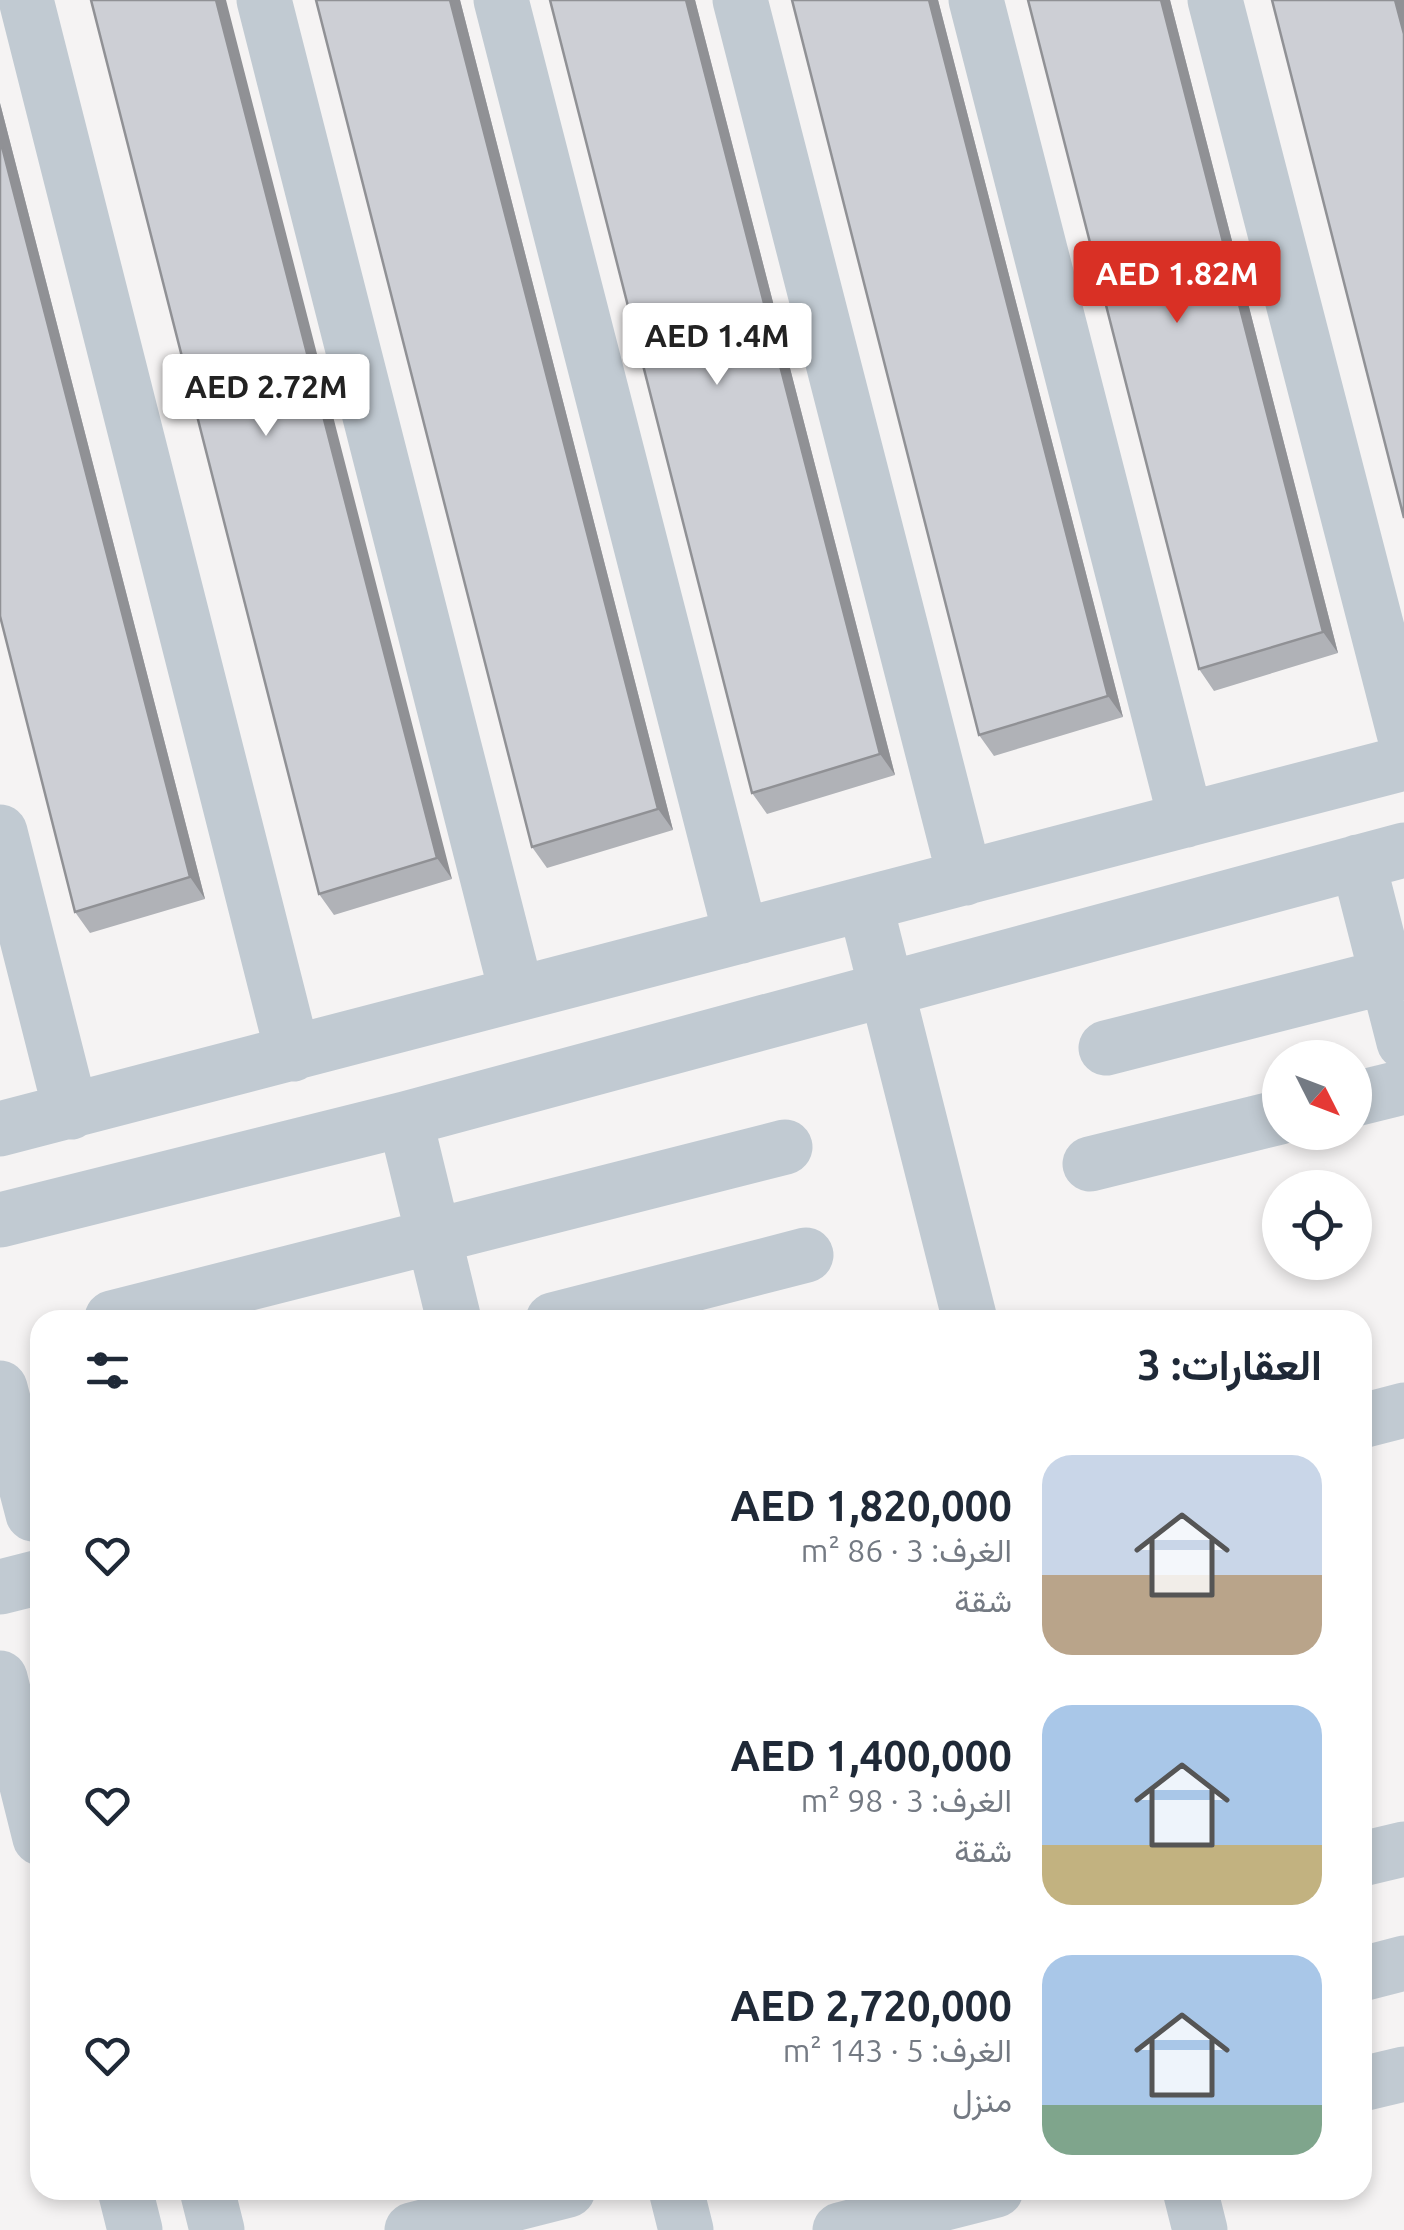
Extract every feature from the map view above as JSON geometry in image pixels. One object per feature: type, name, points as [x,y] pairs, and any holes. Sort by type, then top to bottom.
[{"type":"lane","points":[[26,0],[293,1054]]},
{"type":"lane","points":[[264,0],[518,994]]},
{"type":"lane","points":[[501,0],[741,936]]},
{"type":"lane","points":[[740,0],[965,878]]},
{"type":"lane","points":[[976,0],[1186,820]]},
{"type":"lane","points":[[1216,0],[1404,734]]},
{"type":"lane","points":[[0,1129],[1404,763]]},
{"type":"lane","points":[[0,832],[71,1112]]},
{"type":"lane","points":[[0,1220],[405,1120],[1381,856],[1404,1042]]},
{"type":"lane","points":[[865,904],[968,1310]]},
{"type":"lane","points":[[1106,1048],[1396,974]]},
{"type":"lane","points":[[1372,1094],[1404,1086]]},
{"type":"lane","points":[[405,1120],[451,1310]]},
{"type":"lane","points":[[1090,1164],[1262,1121]]},
{"type":"lane","points":[[143,1310],[785,1147]]},
{"type":"lane","points":[[592,1310],[806,1255]]},
{"type":"lane","points":[[0,1388],[30,1503]]},
{"type":"lane","points":[[1372,1418],[1404,1410]]},
{"type":"lane","points":[[0,1588],[30,1580]]},
{"type":"lane","points":[[0,1678],[30,1792]]},
{"type":"lane","points":[[1372,1857],[1404,1849]]},
{"type":"lane","points":[[1372,1971],[1404,1963]]},
{"type":"lane","points":[[1372,2082],[1404,2074]]},
{"type":"lane","points":[[128,2200],[135,2230]]},
{"type":"lane","points":[[210,2200],[217,2230]]},
{"type":"lane","points":[[412,2230],[529,2200]]},
{"type":"lane","points":[[678,2200],[686,2230]]},
{"type":"lane","points":[[840,2230],[957,2200]]},
{"type":"lane","points":[[1192,2200],[1200,2230]]},
{"type":"building","points":[[91,0],[216,0],[437,858],[319,894]]},
{"type":"building","points":[[316,0],[450,0],[658,809],[532,847]]},
{"type":"building","points":[[550,0],[686,0],[880,754],[752,793]]},
{"type":"building","points":[[792,0],[929,0],[1108,696],[979,735]]},
{"type":"building","points":[[1028,0],[1161,0],[1323,632],[1199,669]]},
{"type":"building","points":[[1272,0],[1395,0],[1404,34],[1404,518]]},
{"type":"building","points":[[0,139],[190,877],[75,912],[0,616]]}]
